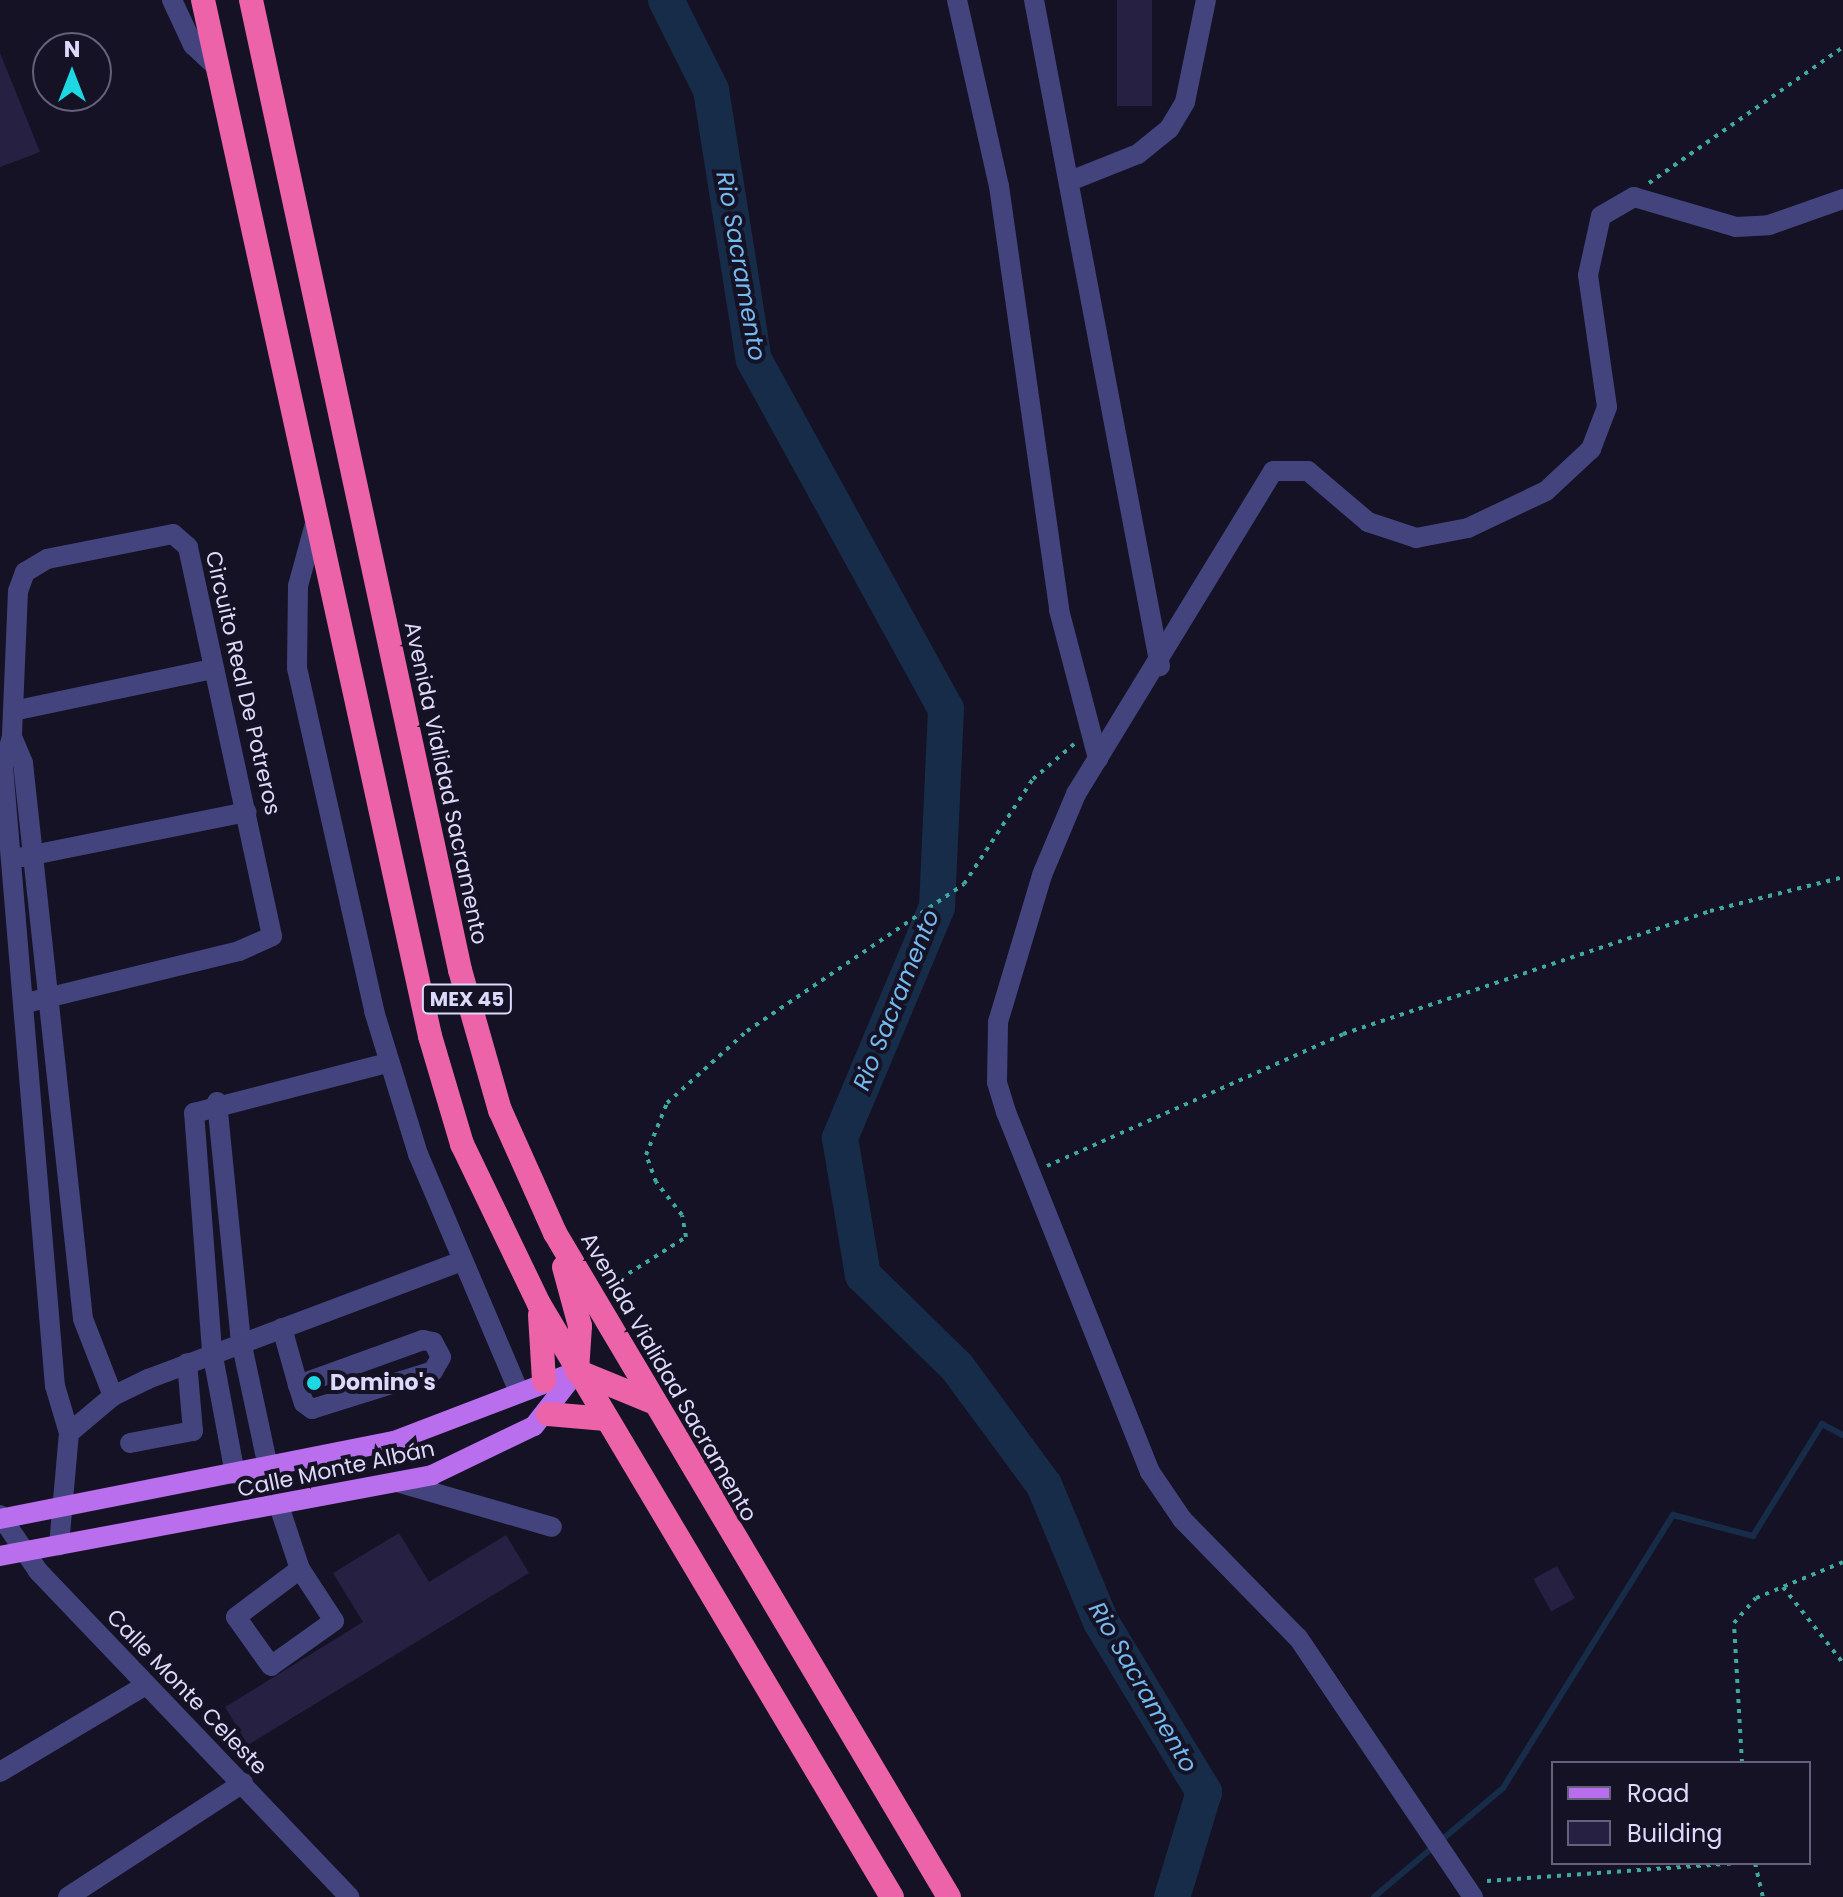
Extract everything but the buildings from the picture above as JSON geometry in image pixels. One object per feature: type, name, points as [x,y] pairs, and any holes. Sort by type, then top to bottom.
[{"type":"highway","name":"MEX 45","points":[[203,0],[316,520],[446,1094],[480,1187],[539,1304],[892,1897]]},
{"type":"highway","name":"Avenida Vialidad Sacramento","points":[[251,0],[460,970],[500,1110],[555,1233],[949,1897]]},
{"type":"highway","points":[[555,1233],[577,1309],[577,1371],[618,1382],[657,1404]]},
{"type":"highway","points":[[539,1304],[544,1381]]},
{"type":"highway","points":[[548,1414],[606,1419]]},
{"type":"main road","name":"Calle Monte Albán","points":[[0,1517],[235,1474],[426,1432],[544,1381],[577,1371]]},
{"type":"main road","name":"Calle Monte Albán","points":[[0,1556],[400,1483],[490,1452],[548,1414],[577,1371]]},
{"type":"street","points":[[172,0],[193,45],[218,68]]},
{"type":"street","points":[[957,0],[999,186],[1059,610],[1098,759]]},
{"type":"street","points":[[1034,0],[1160,666]]},
{"type":"street","points":[[1070,181],[1138,154],[1169,129],[1185,102],[1206,0]]},
{"type":"street","points":[[1466,1890],[1298,1638],[1163,1496],[1030,1174],[997,1082],[998,1022],[1042,875],[1098,759],[1160,666],[1273,471],[1308,471],[1368,522],[1416,538],[1468,528],[1546,491],[1579,464],[1602,431],[1607,407],[1587,253],[1601,216],[1634,197],[1736,227],[1796,221],[1843,199]]},
{"type":"street","points":[[316,520],[298,586],[297,668],[387,1063],[462,1261],[519,1392]]},
{"type":"street","name":"Circuito Real De Potreros","points":[[26,1003],[49,1000],[268,940],[273,918],[212,669],[188,547],[161,534],[47,559],[25,572],[12,737],[3,766],[26,1003],[55,1386],[69,1433],[66,1507],[59,1546]]},
{"type":"street","points":[[13,711],[212,669]]},
{"type":"street","name":"Circuito Real De Potreros","points":[[12,737],[22,757],[34,855],[83,1319],[113,1396]]},
{"type":"street","points":[[12,859],[247,812]]},
{"type":"street","points":[[235,1474],[212,1351],[208,1265],[193,1121],[217,1102],[387,1063]]},
{"type":"street","points":[[217,1102],[241,1341],[268,1467]]},
{"type":"street","points":[[208,1265],[234,1259]]},
{"type":"street","points":[[69,1433],[113,1396],[212,1351],[462,1261]]},
{"type":"street","points":[[282,1328],[298,1385],[308,1408],[317,1409],[433,1371],[441,1357],[433,1342],[423,1340],[298,1385]]},
{"type":"street","points":[[130,1443],[193,1431],[187,1363]]},
{"type":"street","points":[[400,1483],[552,1527]]},
{"type":"street","points":[[279,1506],[300,1569],[334,1621],[271,1666],[237,1614],[300,1569]]},
{"type":"street","name":"Calle Monte Celeste","points":[[0,1517],[22,1553],[144,1686],[243,1783],[340,1894]]},
{"type":"street","points":[[0,1772],[144,1686]]},
{"type":"street","points":[[68,1897],[243,1783]]},
{"type":"path","points":[[1634,197],[1843,47]]},
{"type":"path","points":[[592,1295],[668,1255],[686,1237],[682,1215],[656,1182],[646,1155],[667,1103],[747,1031],[964,884],[1033,779],[1090,731]]},
{"type":"path","points":[[1030,1174],[1343,1034],[1710,911],[1843,877]]},
{"type":"path","points":[[1742,1761],[1734,1623],[1756,1598],[1843,1562]]},
{"type":"path","points":[[1783,1587],[1843,1663]]},
{"type":"path","points":[[1466,1890],[1718,1865]]},
{"type":"path","points":[[1755,1865],[1763,1897]]},
{"type":"waterway","name":"Rio Sacramento","points":[[666,0],[711,90],[754,360],[946,709],[937,907],[840,1138],[863,1275],[957,1367],[1044,1485],[1101,1622],[1204,1792],[1172,1897]]},
{"type":"waterway","points":[[1374,1897],[1503,1788],[1673,1515],[1753,1536],[1822,1424],[1843,1435]]},
{"type":"place","name":"Domino's","points":[[314,1383]]}]
